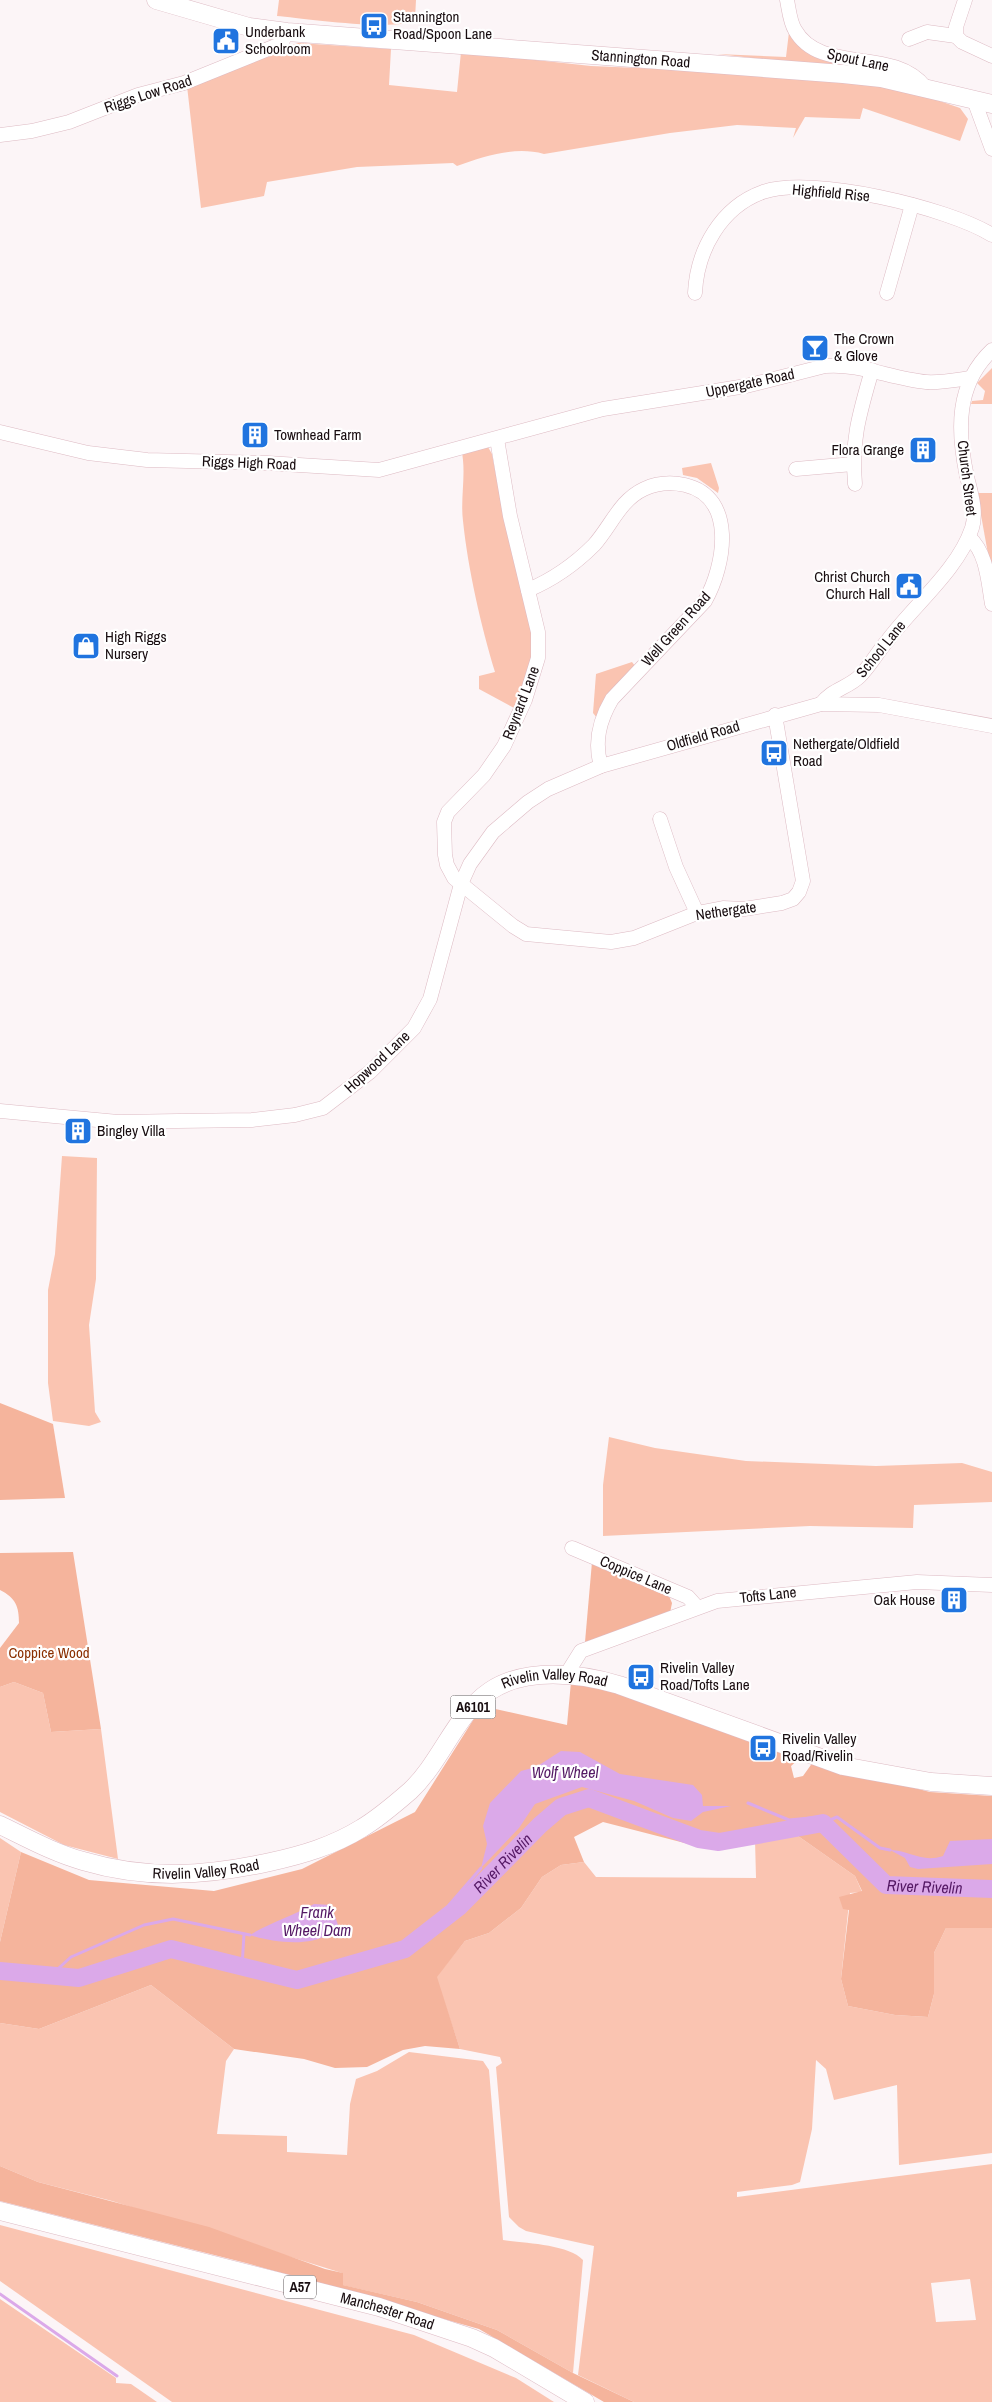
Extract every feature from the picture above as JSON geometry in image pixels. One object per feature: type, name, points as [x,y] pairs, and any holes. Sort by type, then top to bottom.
[{"type":"main road","name":"Stannington Road","points":[[156,0],[249,27],[287,32],[843,74],[881,78],[992,104]]},
{"type":"main road","name":"Rivelin Valley Road","points":[[0,1825],[68,1857],[98,1865],[146,1873],[179,1875],[214,1873],[294,1856],[332,1843],[362,1828],[398,1801],[428,1771],[472,1708],[491,1691],[502,1685],[533,1677],[566,1675],[596,1679],[619,1685],[843,1766],[931,1782],[992,1786]]},
{"type":"main road","name":"Manchester Road","points":[[0,2211],[379,2307],[472,2338],[494,2348],[585,2402]]},
{"type":"street","name":"Spout Lane","points":[[787,0],[794,29],[812,48],[825,55],[845,56],[910,73],[925,87]]},
{"type":"street","points":[[956,36],[956,27],[965,0]]},
{"type":"street","name":"Riggs Low Road","points":[[0,135],[32,131],[69,122],[138,95],[184,83],[278,44],[287,32]]},
{"type":"street","points":[[909,39],[927,32],[956,36],[962,42],[992,56]]},
{"type":"street","points":[[974,100],[992,149]]},
{"type":"street","name":"Highfield Rise","points":[[695,293],[699,264],[710,238],[730,213],[760,194],[779,189],[814,189],[857,193],[912,205],[962,220],[992,235]]},
{"type":"street","points":[[887,293],[912,205]]},
{"type":"street","points":[[970,378],[975,368],[992,350]]},
{"type":"street","name":"Uppergate Road","points":[[497,439],[603,409],[746,386],[826,366],[837,365],[872,370],[927,382],[970,378]]},
{"type":"street","points":[[855,484],[853,455],[858,419],[872,370]]},
{"type":"street","name":"Church Street","points":[[970,378],[963,402],[962,422],[963,456],[974,509],[974,518],[969,537],[977,544],[982,556],[992,604]]},
{"type":"street","name":"Riggs High Road","points":[[0,432],[88,453],[147,460],[267,463],[379,470],[497,439]]},
{"type":"street","name":"Reynard Lane","points":[[461,884],[447,866],[444,822],[455,803],[484,775],[494,761],[525,700],[536,666],[539,645],[538,632],[510,516],[497,439]]},
{"type":"street","points":[[796,469],[854,464]]},
{"type":"street","name":"Well Green Road","points":[[528,590],[544,583],[585,553],[595,544],[626,502],[644,489],[654,485],[679,484],[698,489],[712,500],[720,520],[722,539],[721,560],[712,589],[705,601],[612,699],[604,714],[596,740],[601,766]]},
{"type":"street","name":"School Lane","points":[[821,704],[828,695],[846,686],[870,666],[887,640],[952,565],[969,537]]},
{"type":"street","name":"Oldfield Road","points":[[461,884],[480,849],[509,817],[548,789],[601,766],[775,715],[821,704],[879,705],[992,726]]},
{"type":"street","name":"Nethergate","points":[[461,884],[513,926],[526,934],[611,942],[622,941],[697,913],[724,908],[744,909],[782,904],[793,899],[801,890],[803,881],[775,715]]},
{"type":"street","points":[[660,819],[672,840],[697,913]]},
{"type":"street","name":"Hopwood Lane","points":[[0,1111],[118,1122],[252,1120],[295,1115],[323,1108],[370,1072],[414,1028],[430,999],[461,884]]},
{"type":"street","name":"Coppice Lane","points":[[572,1548],[688,1597],[697,1607]]},
{"type":"street","name":"Tofts Lane","points":[[566,1675],[581,1651],[717,1601],[917,1582],[992,1585]]},
{"type":"shaded area","points":[[279,0],[416,0],[415,19],[406,23],[372,25],[277,16]]},
{"type":"shaded area","points":[[789,32],[805,46],[899,74],[717,54],[786,57]]},
{"type":"shaded area","points":[[298,43],[391,49],[389,85],[457,92],[461,52],[591,66],[710,71],[877,85],[925,96],[960,108],[968,119],[960,141],[863,108],[860,119],[805,117],[793,138],[796,128],[737,125],[670,133],[544,154],[522,151],[500,153],[457,166],[453,163],[357,167],[267,182],[264,196],[201,208],[187,86]]},
{"type":"shaded area","points":[[992,368],[992,404],[971,404],[972,401],[983,400],[985,391],[977,383]]},
{"type":"shaded area","points":[[488,447],[492,454],[504,518],[531,627],[533,646],[529,672],[516,709],[479,689],[479,676],[495,672],[476,597],[465,539],[462,512],[463,457],[461,448]]},
{"type":"shaded area","points":[[711,463],[719,488],[718,493],[697,478],[683,475],[682,468]]},
{"type":"shaded area","points":[[977,493],[992,493],[992,576]]},
{"type":"shaded area","points":[[632,662],[635,666],[597,718],[593,713],[596,674]]},
{"type":"shaded area","points":[[62,1156],[97,1158],[96,1279],[89,1325],[95,1412],[101,1422],[89,1426],[53,1421],[48,1383],[48,1290],[55,1254]]},
{"type":"shaded area","points":[[609,1437],[655,1448],[746,1461],[876,1466],[962,1463],[992,1472],[992,1502],[914,1505],[913,1528],[810,1526],[603,1536],[603,1485]]},
{"type":"shaded area","points":[[14,1682],[43,1693],[51,1732],[101,1729],[118,1859],[64,1845],[0,1812],[0,1687]]},
{"type":"shaded area","points":[[798,1836],[855,1876],[862,1892],[850,1893],[841,1979],[848,2006],[895,2015],[928,2017],[934,1994],[934,1953],[946,1928],[992,1928],[992,2153],[899,2165],[897,2085],[834,2100],[826,2069],[816,2060],[812,2129],[800,2182],[792,2185],[737,2192],[737,2197],[992,2164],[992,2402],[634,2402],[578,2375],[594,2246],[526,2231],[509,2217],[496,2067],[502,2063],[500,2057],[460,2049],[436,1977],[465,1941],[489,1933],[521,1908],[542,1877],[561,1865],[584,1862],[596,1877],[756,1878],[755,1840]],"holes":[[[970,2279],[976,2320],[936,2322],[931,2283]]]},
{"type":"shaded area","points":[[0,1838],[21,1852],[0,1942]]},
{"type":"shaded area","points":[[151,1985],[234,2049],[226,2061],[217,2134],[287,2136],[287,2152],[347,2155],[350,2104],[356,2079],[377,2071],[409,2052],[483,2061],[489,2070],[503,2240],[557,2247],[583,2260],[573,2373],[497,2330],[417,2302],[342,2285],[342,2273],[112,2201],[38,2182],[0,2166],[0,2023],[39,2029]]},
{"type":"shaded area","points":[[0,2225],[414,2335],[516,2378],[554,2402],[172,2402],[0,2281]]},
{"type":"shaded area","points":[[0,2299],[116,2378],[116,2383],[131,2384],[157,2402],[0,2402]]},
{"type":"green space","points":[[0,1403],[53,1424],[65,1498],[0,1500]]},
{"type":"green space","name":"Coppice Wood","points":[[73,1552],[101,1729],[51,1732],[43,1693],[14,1682],[0,1687],[0,1648],[19,1623],[16,1604],[10,1596],[0,1590],[0,1553]]},
{"type":"green space","points":[[592,1562],[669,1596],[672,1603],[670,1613],[585,1642]]},
{"type":"green space","points":[[571,1682],[601,1686],[794,1754],[798,1760],[791,1766],[794,1778],[803,1776],[813,1762],[930,1792],[992,1796],[992,1928],[946,1928],[934,1953],[934,1994],[928,2017],[895,2015],[848,2006],[841,1979],[849,1910],[843,1909],[839,1897],[862,1891],[855,1876],[798,1836],[704,1848],[603,1822],[574,1837],[584,1862],[561,1865],[542,1877],[521,1908],[489,1933],[465,1941],[437,1977],[460,2049],[425,2046],[403,2050],[367,2067],[335,2068],[304,2059],[234,2049],[151,1985],[39,2029],[0,2023],[0,1942],[21,1852],[89,1880],[214,1891],[302,1869],[415,1812],[482,1706],[567,1725]]},
{"type":"green space","points":[[0,2166],[38,2182],[209,2227],[325,2269],[343,2273],[343,2285],[417,2302],[497,2330],[573,2373],[634,2402],[604,2402],[479,2329],[246,2263],[0,2201]]},
{"type":"water","name":"Wolf Wheel","points":[[561,1751],[580,1752],[620,1774],[693,1785],[702,1795],[703,1806],[731,1806],[703,1812],[691,1821],[673,1818],[634,1801],[582,1787],[535,1804],[519,1828],[481,1868],[487,1844],[483,1826],[490,1803],[521,1771],[536,1767]]},
{"type":"water","points":[[992,1839],[992,1864],[918,1869],[910,1867],[905,1858],[890,1850],[936,1858],[943,1856],[950,1841]]},
{"type":"water","name":"Frank Wheel Dam","points":[[314,1904],[331,1905],[338,1925],[319,1939],[289,1942],[268,1940],[250,1935],[266,1926]]},
{"type":"waterway","name":"River Rivelin","points":[[0,1971],[79,1978],[171,1949],[297,1980],[405,1949],[459,1907],[540,1825],[561,1807],[589,1798],[699,1839],[719,1842],[823,1823],[886,1885],[992,1889]]},
{"type":"waterway","name":"River Rivelin","points":[[748,1803],[789,1820],[821,1817],[823,1823],[837,1817],[880,1848],[890,1850]]},
{"type":"waterway","points":[[450,1914],[449,1905],[481,1868]]},
{"type":"waterway","points":[[50,1976],[71,1957],[144,1925],[173,1919],[250,1935]]},
{"type":"waterway","points":[[242,1967],[244,1934]]},
{"type":"waterway","points":[[0,2294],[117,2376]]},
{"type":"place","name":"Stannington Road/Spoon Lane","points":[[374,26]]},
{"type":"place","name":"Underbank Schoolroom","points":[[226,41]]},
{"type":"place","name":"The Crown & Glove","points":[[815,348]]},
{"type":"place","name":"Townhead Farm","points":[[255,435]]},
{"type":"place","name":"Flora Grange","points":[[923,450]]},
{"type":"place","name":"Christ Church Church Hall","points":[[909,586]]},
{"type":"place","name":"High Riggs Nursery","points":[[86,646]]},
{"type":"place","name":"Nethergate/Oldfield Road","points":[[774,753]]},
{"type":"place","name":"Bingley Villa","points":[[78,1131]]},
{"type":"place","name":"Oak House","points":[[954,1600]]},
{"type":"place","name":"Rivelin Valley Road/Tofts Lane","points":[[641,1677]]},
{"type":"place","name":"Rivelin Valley Road/Rivelin","points":[[763,1748]]}]
